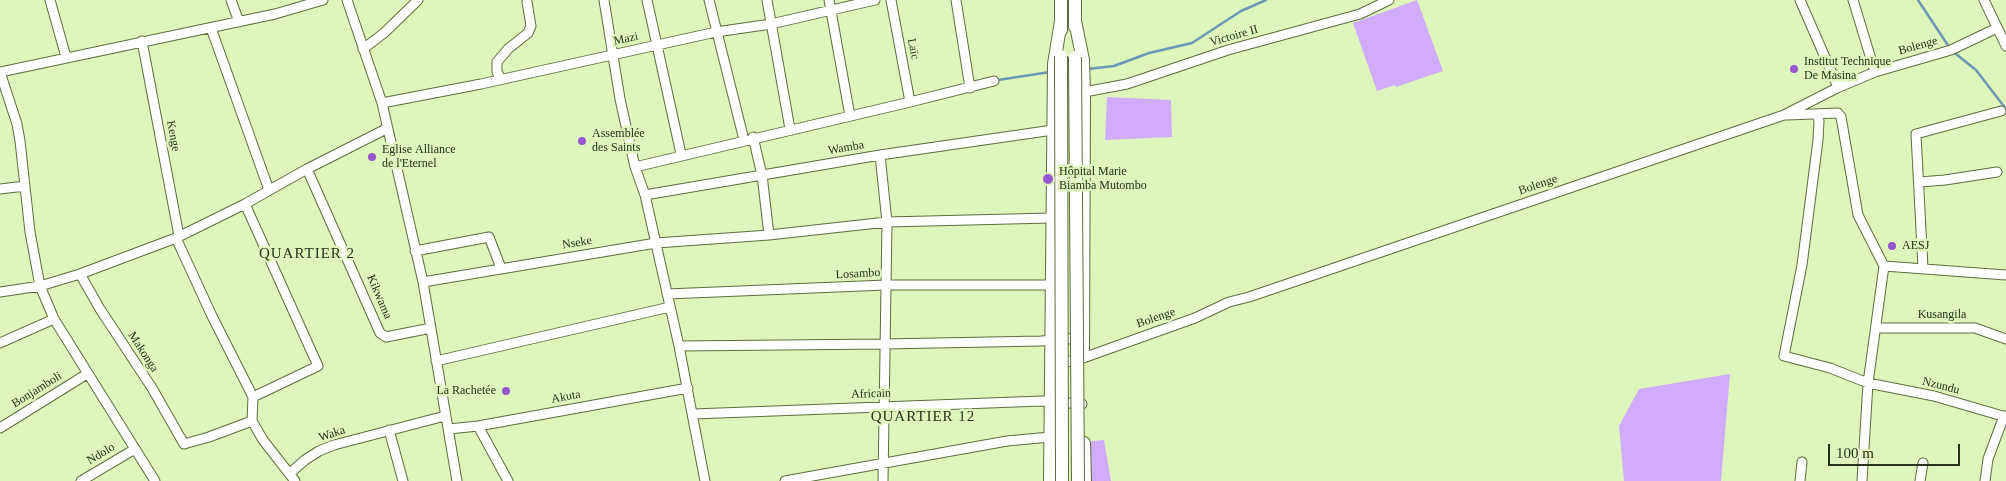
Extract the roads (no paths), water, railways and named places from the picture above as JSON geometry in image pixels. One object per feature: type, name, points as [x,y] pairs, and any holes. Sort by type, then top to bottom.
[{"type":"highway","points":[[1050,481],[1051,218],[1054,77],[1061,21],[1061,0]]},
{"type":"highway","points":[[1075,0],[1074,21],[1079,58],[1078,481]]},
{"type":"highway","points":[[1079,58],[1084,75],[1083,404],[1085,481]]},
{"type":"highway","points":[[1057,60],[1062,481]]},
{"type":"street","points":[[50,0],[66,57]]},
{"type":"street","points":[[231,0],[238,22]]},
{"type":"street","points":[[154,481],[54,319],[40,286],[30,232],[20,141],[0,72],[275,14],[323,0]]},
{"type":"street","points":[[346,0],[382,103],[386,129],[423,282],[457,481]]},
{"type":"street","points":[[364,49],[384,33],[418,0]]},
{"type":"street","points":[[604,0],[620,99],[635,166],[645,195],[679,346],[705,481]]},
{"type":"street","points":[[647,0],[681,154]]},
{"type":"street","points":[[709,0],[716,32],[762,175],[769,235]]},
{"type":"street","points":[[767,0],[790,129]]},
{"type":"street","points":[[829,0],[850,116]]},
{"type":"street","name":"Mazi","points":[[382,103],[716,32],[771,24],[875,0]]},
{"type":"street","name":"Laïc","points":[[891,0],[910,102]]},
{"type":"street","points":[[956,0],[970,88]]},
{"type":"street","name":"Victoire II","points":[[1084,92],[1127,84],[1228,50],[1360,14],[1389,0]]},
{"type":"street","points":[[1800,0],[1838,87]]},
{"type":"street","points":[[1852,0],[1875,72]]},
{"type":"street","points":[[1984,0],[2006,46]]},
{"type":"street","points":[[501,79],[497,72],[497,62],[508,49],[528,33],[531,26],[527,2]]},
{"type":"street","points":[[211,28],[269,190]]},
{"type":"street","name":"Bolenge","points":[[1051,366],[1083,358],[1195,318],[1228,302],[1249,297],[1784,115],[1838,87],[1875,72],[1951,50],[1997,28]]},
{"type":"street","name":"Kenge","points":[[142,41],[177,237],[212,316],[253,397]]},
{"type":"street","points":[[635,166],[994,81]]},
{"type":"street","points":[[0,104],[10,103]]},
{"type":"street","points":[[1922,268],[1920,182],[1916,134],[2001,111]]},
{"type":"street","points":[[1784,115],[1838,113],[1841,116],[1858,215],[1884,266],[1868,383],[1862,481]]},
{"type":"street","name":"Nzundu","points":[[1817,114],[1818,140],[1802,265],[1784,356],[1830,368],[1868,383],[1934,396],[2005,417]]},
{"type":"street","points":[[0,292],[40,286],[80,274],[177,237],[245,204],[307,169],[386,129]]},
{"type":"street","name":"Wamba","points":[[645,195],[880,155],[1053,130]]},
{"type":"street","points":[[880,155],[887,222],[883,481]]},
{"type":"street","name":"Kikwama","points":[[307,169],[380,333],[386,337],[431,328]]},
{"type":"street","points":[[1920,182],[1940,181],[1997,172]]},
{"type":"street","points":[[0,189],[25,186]]},
{"type":"street","points":[[245,204],[318,366],[253,397],[252,421],[263,440],[292,477]]},
{"type":"street","points":[[656,243],[769,235],[887,222],[1051,218]]},
{"type":"street","points":[[415,251],[489,237],[501,268]]},
{"type":"street","name":"Nseke","points":[[423,282],[656,243]]},
{"type":"street","points":[[1884,266],[2005,274]]},
{"type":"street","name":"Makonga","points":[[80,274],[100,309],[152,388],[184,444],[252,421]]},
{"type":"street","name":"Losambo","points":[[667,294],[886,285],[1051,285]]},
{"type":"street","points":[[436,361],[670,307]]},
{"type":"street","points":[[0,343],[54,319]]},
{"type":"street","name":"Kusangila","points":[[1876,328],[1975,328],[2006,339]]},
{"type":"street","points":[[679,346],[884,344],[1083,338]]},
{"type":"street","name":"Bonjamboli","points":[[0,428],[87,374]]},
{"type":"street","name":"Akuta","points":[[449,429],[478,426],[688,388]]},
{"type":"street","name":"Africain","points":[[693,414],[1042,401],[1083,404]]},
{"type":"street","name":"Waka","points":[[292,477],[305,460],[319,451],[334,445],[445,416]]},
{"type":"street","points":[[1985,481],[1988,459],[2005,417]]},
{"type":"street","points":[[478,426],[508,481]]},
{"type":"street","points":[[389,430],[403,481]]},
{"type":"street","points":[[785,481],[1007,441],[1050,437]]},
{"type":"street","name":"Ndolo","points":[[81,481],[135,449]]},
{"type":"street","points":[[1800,481],[1802,462]]},
{"type":"street","points":[[1920,481],[1923,463]]},
{"type":"waterway","points":[[1088,69],[1114,66],[1149,53],[1192,43],[1241,11],[1266,0]]},
{"type":"waterway","points":[[1918,0],[1951,50],[1976,70],[2006,109]]},
{"type":"waterway","points":[[998,80],[1050,72]]},
{"type":"place","name":"Institut Technique De Masina","points":[[1794,69]]},
{"type":"place","name":"Assemblée des Saints","points":[[582,141]]},
{"type":"place","name":"Eglise Alliance de l'Eternel","points":[[372,157]]},
{"type":"place","name":"Hôpital Marie Biamba Mutombo","points":[[1048,179]]},
{"type":"place","name":"AESJ","points":[[1892,246]]},
{"type":"place","name":"La Rachetée","points":[[506,391]]},
{"type":"district","name":"QUARTIER 2","points":[[307,254]]},
{"type":"district","name":"QUARTIER 12","points":[[923,417]]}]
